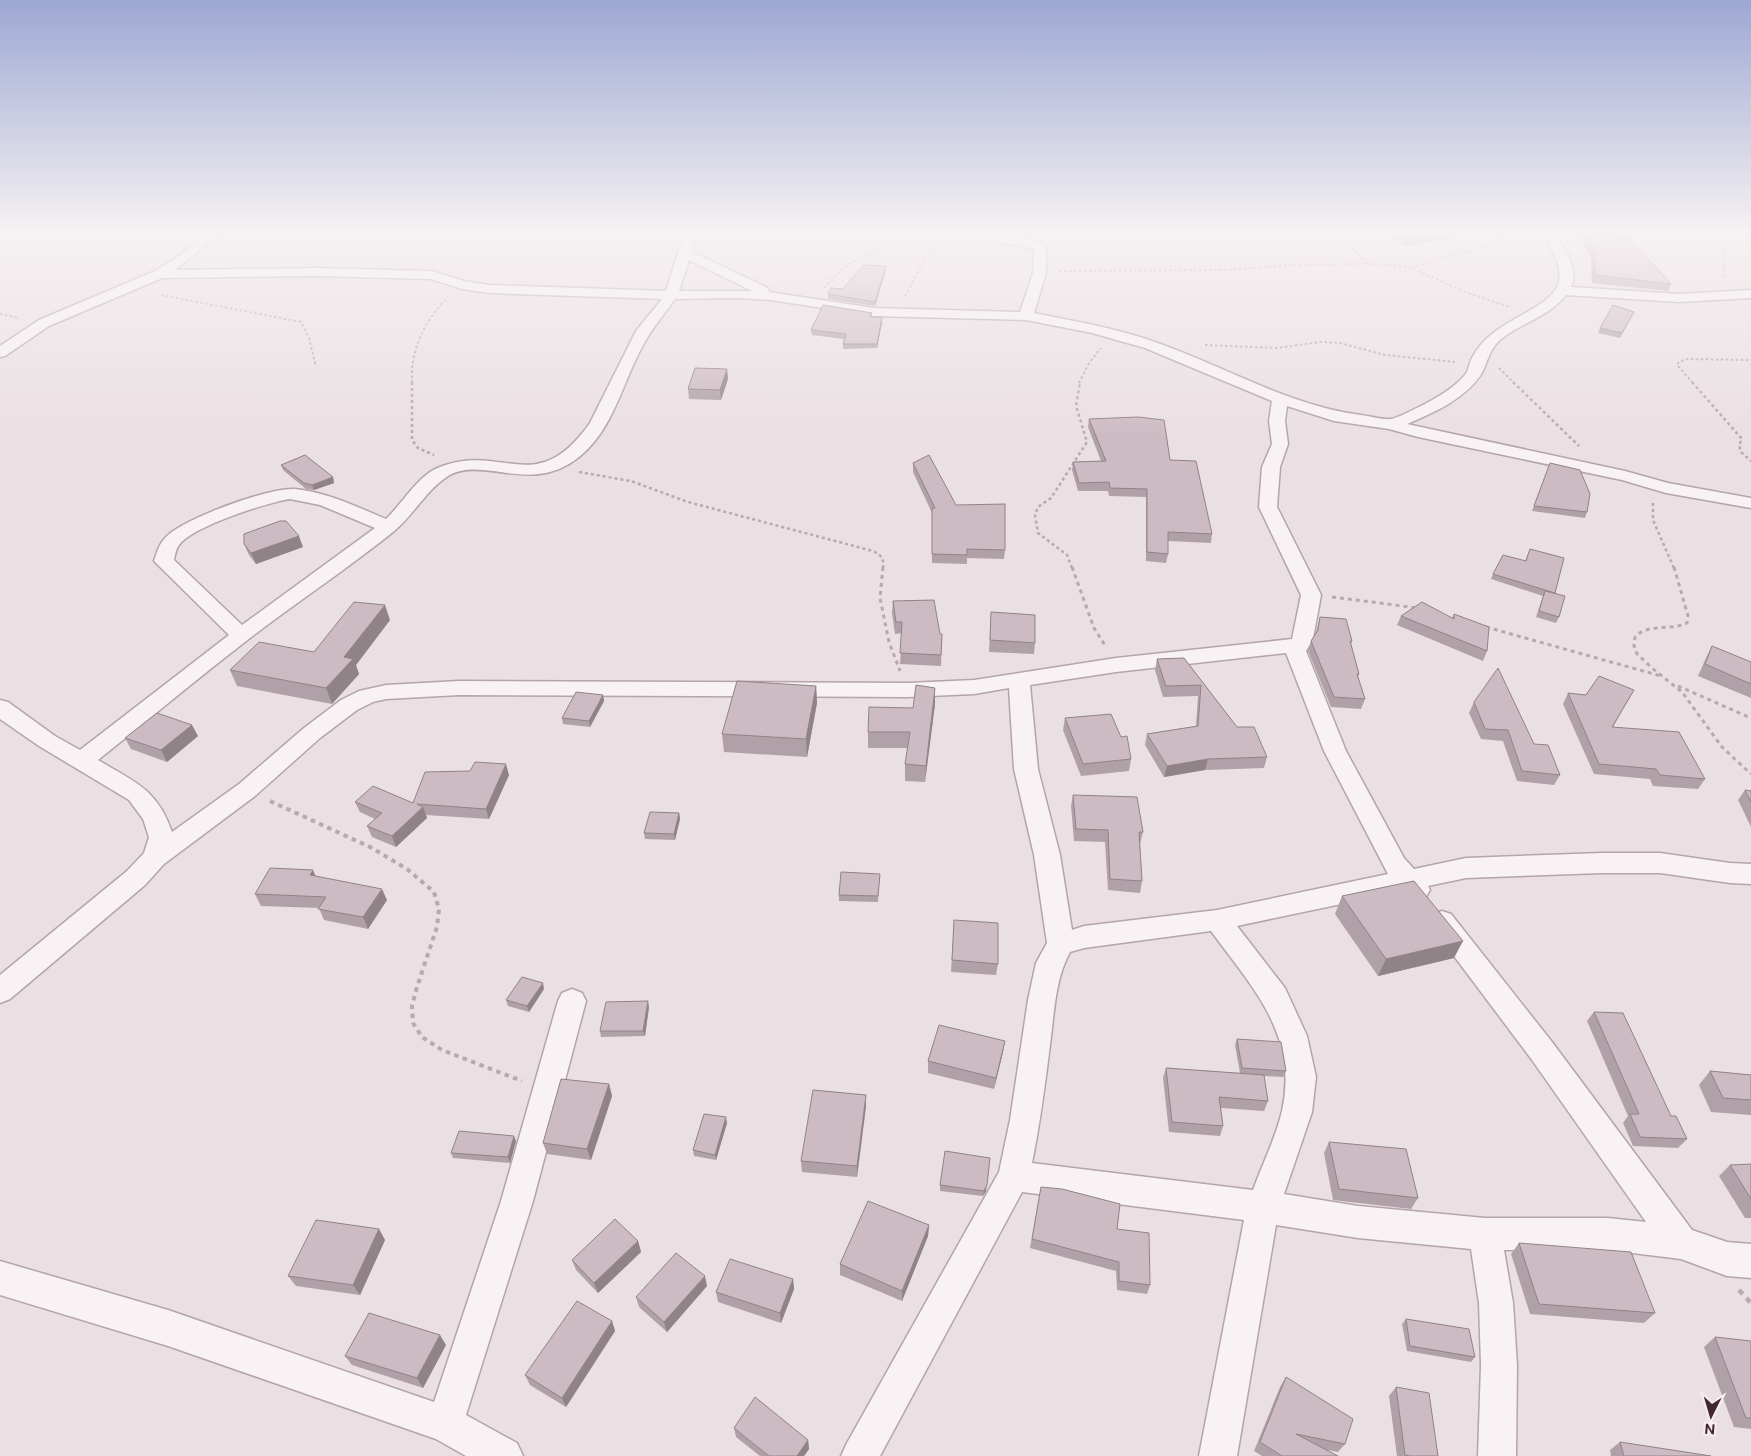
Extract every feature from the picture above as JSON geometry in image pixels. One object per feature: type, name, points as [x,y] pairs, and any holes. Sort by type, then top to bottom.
[{"type":"street","points":[[0,353],[44,323],[93,302]]},
{"type":"street","points":[[82,761],[241,635],[388,527],[401,516],[441,472],[455,466],[466,465],[536,470],[553,466],[562,461],[577,449],[596,427],[612,398],[625,363],[642,332],[666,302]]},
{"type":"street","points":[[808,302],[857,310],[1026,316],[1094,329],[1157,347],[1280,400],[1334,416],[1391,424],[1418,432],[1625,476],[1666,488],[1751,503]]},
{"type":"street","points":[[1026,316],[1030,302]]},
{"type":"street","points":[[1391,424],[1408,418],[1453,394],[1474,375],[1480,358],[1488,344],[1498,335],[1532,315],[1549,302]]},
{"type":"street","points":[[1280,400],[1277,421],[1280,444],[1271,467],[1268,507],[1311,595],[1300,645],[1295,650],[1335,750],[1395,865],[1444,923],[1542,1051],[1681,1243]]},
{"type":"street","points":[[241,635],[164,561],[167,548],[173,539],[202,523],[236,510],[289,494],[306,496],[343,507],[388,527]]},
{"type":"street","points":[[0,991],[136,878],[155,857],[247,790],[336,713],[367,696],[386,692],[459,688],[908,690],[974,687],[1116,665],[1300,645]]},
{"type":"street","points":[[860,1456],[1014,1176],[1025,1120],[1042,1000],[1050,963],[1061,944],[1047,854],[1026,768],[1019,680]]},
{"type":"street","points":[[0,707],[6,713],[137,794],[154,816],[161,837],[155,857]]},
{"type":"street","points":[[1061,944],[1084,937],[1216,920],[1466,868],[1660,863],[1730,873],[1751,874]]},
{"type":"street","points":[[1216,920],[1275,996],[1293,1036],[1301,1077],[1298,1112],[1263,1206],[1218,1456]]},
{"type":"street","points":[[445,1424],[517,1201],[572,1002]]},
{"type":"street","points":[[1014,1176],[1263,1206],[1358,1222],[1485,1234],[1608,1234],[1681,1243],[1727,1259],[1751,1261]]},
{"type":"street","points":[[1485,1234],[1496,1312],[1499,1365],[1497,1456]]},
{"type":"street","points":[[0,1278],[168,1328],[445,1424],[504,1456]]},
{"type":"path","points":[[198,302],[301,322],[309,334],[316,367]]},
{"type":"path","points":[[443,302],[427,320],[412,372],[414,391],[411,422],[413,444],[416,448],[466,465]]},
{"type":"path","points":[[897,312],[902,302]]},
{"type":"path","points":[[1494,302],[1532,315]]},
{"type":"path","points":[[1116,665],[1094,628],[1067,555],[1038,533],[1036,515],[1038,507],[1051,498],[1087,442],[1075,402],[1077,387],[1086,368],[1100,349],[1118,336]]},
{"type":"path","points":[[1200,345],[1277,348],[1320,342],[1340,343],[1385,356],[1480,358],[1585,450]]},
{"type":"path","points":[[1751,360],[1687,359],[1679,362],[1677,365],[1742,439],[1739,445],[1741,452],[1751,461]]},
{"type":"path","points":[[562,461],[583,474],[631,481],[688,502],[873,551],[882,556],[884,560],[880,598],[883,616],[889,642],[908,690]]},
{"type":"path","points":[[1666,488],[1656,495],[1653,502],[1653,520],[1682,589],[1688,616],[1687,623],[1665,630],[1648,629],[1639,632],[1634,637],[1633,646],[1640,659],[1675,685],[1751,718]]},
{"type":"path","points":[[1311,595],[1406,605],[1425,610]]},
{"type":"path","points":[[1482,626],[1664,677]]},
{"type":"path","points":[[1675,685],[1738,765],[1751,774]]},
{"type":"path","points":[[247,790],[373,849],[413,874],[434,892],[440,906],[438,923],[412,1000],[413,1024],[421,1037],[446,1052],[548,1091]]},
{"type":"building","points":[[823,305],[872,313],[870,317],[882,317],[877,344],[843,344],[846,334],[811,330]]},
{"type":"building","points":[[1613,305],[1634,312],[1622,333],[1600,328]]},
{"type":"building","points":[[695,368],[727,369],[720,390],[688,389]]},
{"type":"building","points":[[1138,417],[1164,420],[1170,460],[1196,461],[1212,534],[1168,532],[1168,554],[1147,552],[1147,489],[1110,488],[1109,482],[1079,483],[1073,462],[1106,461],[1089,419]]},
{"type":"building","points":[[305,455],[333,477],[312,485],[304,483],[281,465]]},
{"type":"building","points":[[929,455],[956,505],[1005,504],[1005,550],[967,549],[967,555],[932,554],[932,509],[935,508],[913,463]]},
{"type":"building","points":[[1550,463],[1580,470],[1590,494],[1587,512],[1534,506]]},
{"type":"building","points":[[280,521],[286,521],[299,536],[251,553],[244,544],[244,534]]},
{"type":"building","points":[[1530,549],[1564,558],[1555,593],[1493,574],[1503,555],[1526,561]]},
{"type":"building","points":[[1545,591],[1565,596],[1559,617],[1539,611]]},
{"type":"building","points":[[934,600],[940,634],[942,634],[941,655],[900,653],[902,622],[896,622],[893,601]]},
{"type":"building","points":[[354,602],[385,605],[344,657],[353,659],[326,688],[230,670],[259,642],[314,652]]},
{"type":"building","points":[[1422,602],[1454,619],[1454,614],[1489,627],[1487,651],[1401,616]]},
{"type":"building","points":[[991,612],[1035,615],[1035,643],[990,640]]},
{"type":"building","points":[[1320,617],[1346,619],[1359,674],[1357,674],[1365,699],[1334,697],[1311,641],[1318,630]]},
{"type":"building","points":[[1712,646],[1751,662],[1751,684],[1705,664]]},
{"type":"building","points":[[1184,658],[1237,727],[1254,727],[1267,757],[1208,759],[1167,766],[1147,734],[1198,726],[1201,685],[1166,686],[1157,659]]},
{"type":"building","points":[[1498,668],[1534,744],[1548,745],[1560,775],[1522,771],[1508,730],[1485,729],[1474,702]]},
{"type":"building","points":[[1599,676],[1634,690],[1612,727],[1679,732],[1705,779],[1660,775],[1656,769],[1599,764],[1568,693],[1586,695]]},
{"type":"building","points":[[737,681],[816,686],[806,739],[722,734]]},
{"type":"building","points":[[916,685],[935,688],[926,766],[905,764],[910,732],[868,732],[869,707],[913,708]]},
{"type":"building","points":[[576,692],[603,695],[589,721],[562,718]]},
{"type":"building","points":[[157,713],[192,725],[161,750],[125,738]]},
{"type":"building","points":[[1111,714],[1121,737],[1127,736],[1131,759],[1083,764],[1065,718]]},
{"type":"building","points":[[475,762],[506,764],[486,809],[417,804],[423,807],[392,836],[367,826],[382,813],[355,802],[373,786],[413,803],[425,772],[470,771]]},
{"type":"building","points":[[1745,790],[1751,791],[1751,802]]},
{"type":"building","points":[[1073,795],[1137,797],[1143,832],[1139,832],[1142,881],[1110,879],[1108,830],[1076,829]]},
{"type":"building","points":[[650,812],[679,813],[674,834],[644,833]]},
{"type":"building","points":[[270,868],[313,870],[310,875],[382,889],[363,917],[318,909],[326,897],[255,894]]},
{"type":"building","points":[[841,872],[880,874],[878,896],[839,895]]},
{"type":"building","points":[[1414,881],[1463,941],[1386,959],[1342,896]]},
{"type":"building","points":[[954,920],[998,923],[998,964],[952,960]]},
{"type":"building","points":[[522,977],[543,983],[527,1006],[506,1000]]},
{"type":"building","points":[[648,1001],[643,1031],[600,1031],[606,1002]]},
{"type":"building","points":[[1594,1012],[1623,1013],[1671,1116],[1676,1116],[1687,1139],[1640,1137],[1630,1114],[1639,1114]]},
{"type":"building","points":[[939,1025],[1005,1041],[996,1078],[928,1061]]},
{"type":"building","points":[[1237,1039],[1281,1042],[1286,1071],[1242,1068]]},
{"type":"building","points":[[1166,1068],[1264,1075],[1268,1101],[1219,1097],[1223,1126],[1172,1122]]},
{"type":"building","points":[[1710,1071],[1751,1075],[1751,1100],[1723,1098]]},
{"type":"building","points":[[561,1079],[609,1084],[587,1149],[543,1143]]},
{"type":"building","points":[[813,1090],[866,1095],[857,1166],[801,1161]]},
{"type":"building","points":[[704,1114],[726,1117],[715,1155],[693,1150]]},
{"type":"building","points":[[459,1131],[514,1136],[508,1157],[451,1153]]},
{"type":"building","points":[[1329,1142],[1406,1149],[1418,1198],[1339,1189]]},
{"type":"building","points":[[945,1151],[990,1158],[987,1185],[984,1191],[940,1185]]},
{"type":"building","points":[[1751,1164],[1751,1199],[1730,1165]]},
{"type":"building","points":[[1041,1187],[1062,1189],[1120,1204],[1117,1229],[1149,1233],[1150,1285],[1119,1281],[1119,1262],[1032,1239]]},
{"type":"building","points":[[868,1201],[929,1225],[902,1291],[840,1264]]},
{"type":"building","points":[[615,1219],[638,1241],[594,1283],[572,1260]]},
{"type":"building","points":[[316,1220],[379,1229],[353,1285],[288,1276]]},
{"type":"building","points":[[1519,1243],[1631,1252],[1655,1313],[1539,1304]]},
{"type":"building","points":[[676,1253],[705,1276],[664,1322],[636,1297]]},
{"type":"building","points":[[730,1259],[793,1279],[780,1313],[716,1292]]},
{"type":"building","points":[[577,1301],[612,1321],[562,1398],[525,1375]]},
{"type":"building","points":[[369,1313],[440,1335],[417,1378],[345,1356]]},
{"type":"building","points":[[1406,1319],[1469,1329],[1475,1357],[1410,1346]]},
{"type":"building","points":[[1715,1337],[1751,1341],[1751,1418],[1746,1418]]},
{"type":"building","points":[[1286,1377],[1353,1419],[1345,1444],[1296,1434],[1338,1456],[1282,1456],[1260,1442]]},
{"type":"building","points":[[1396,1387],[1429,1393],[1438,1456],[1405,1455]]},
{"type":"building","points":[[755,1397],[808,1440],[797,1456],[769,1456],[734,1428]]},
{"type":"building","points":[[1620,1442],[1711,1456],[1624,1456]]}]
